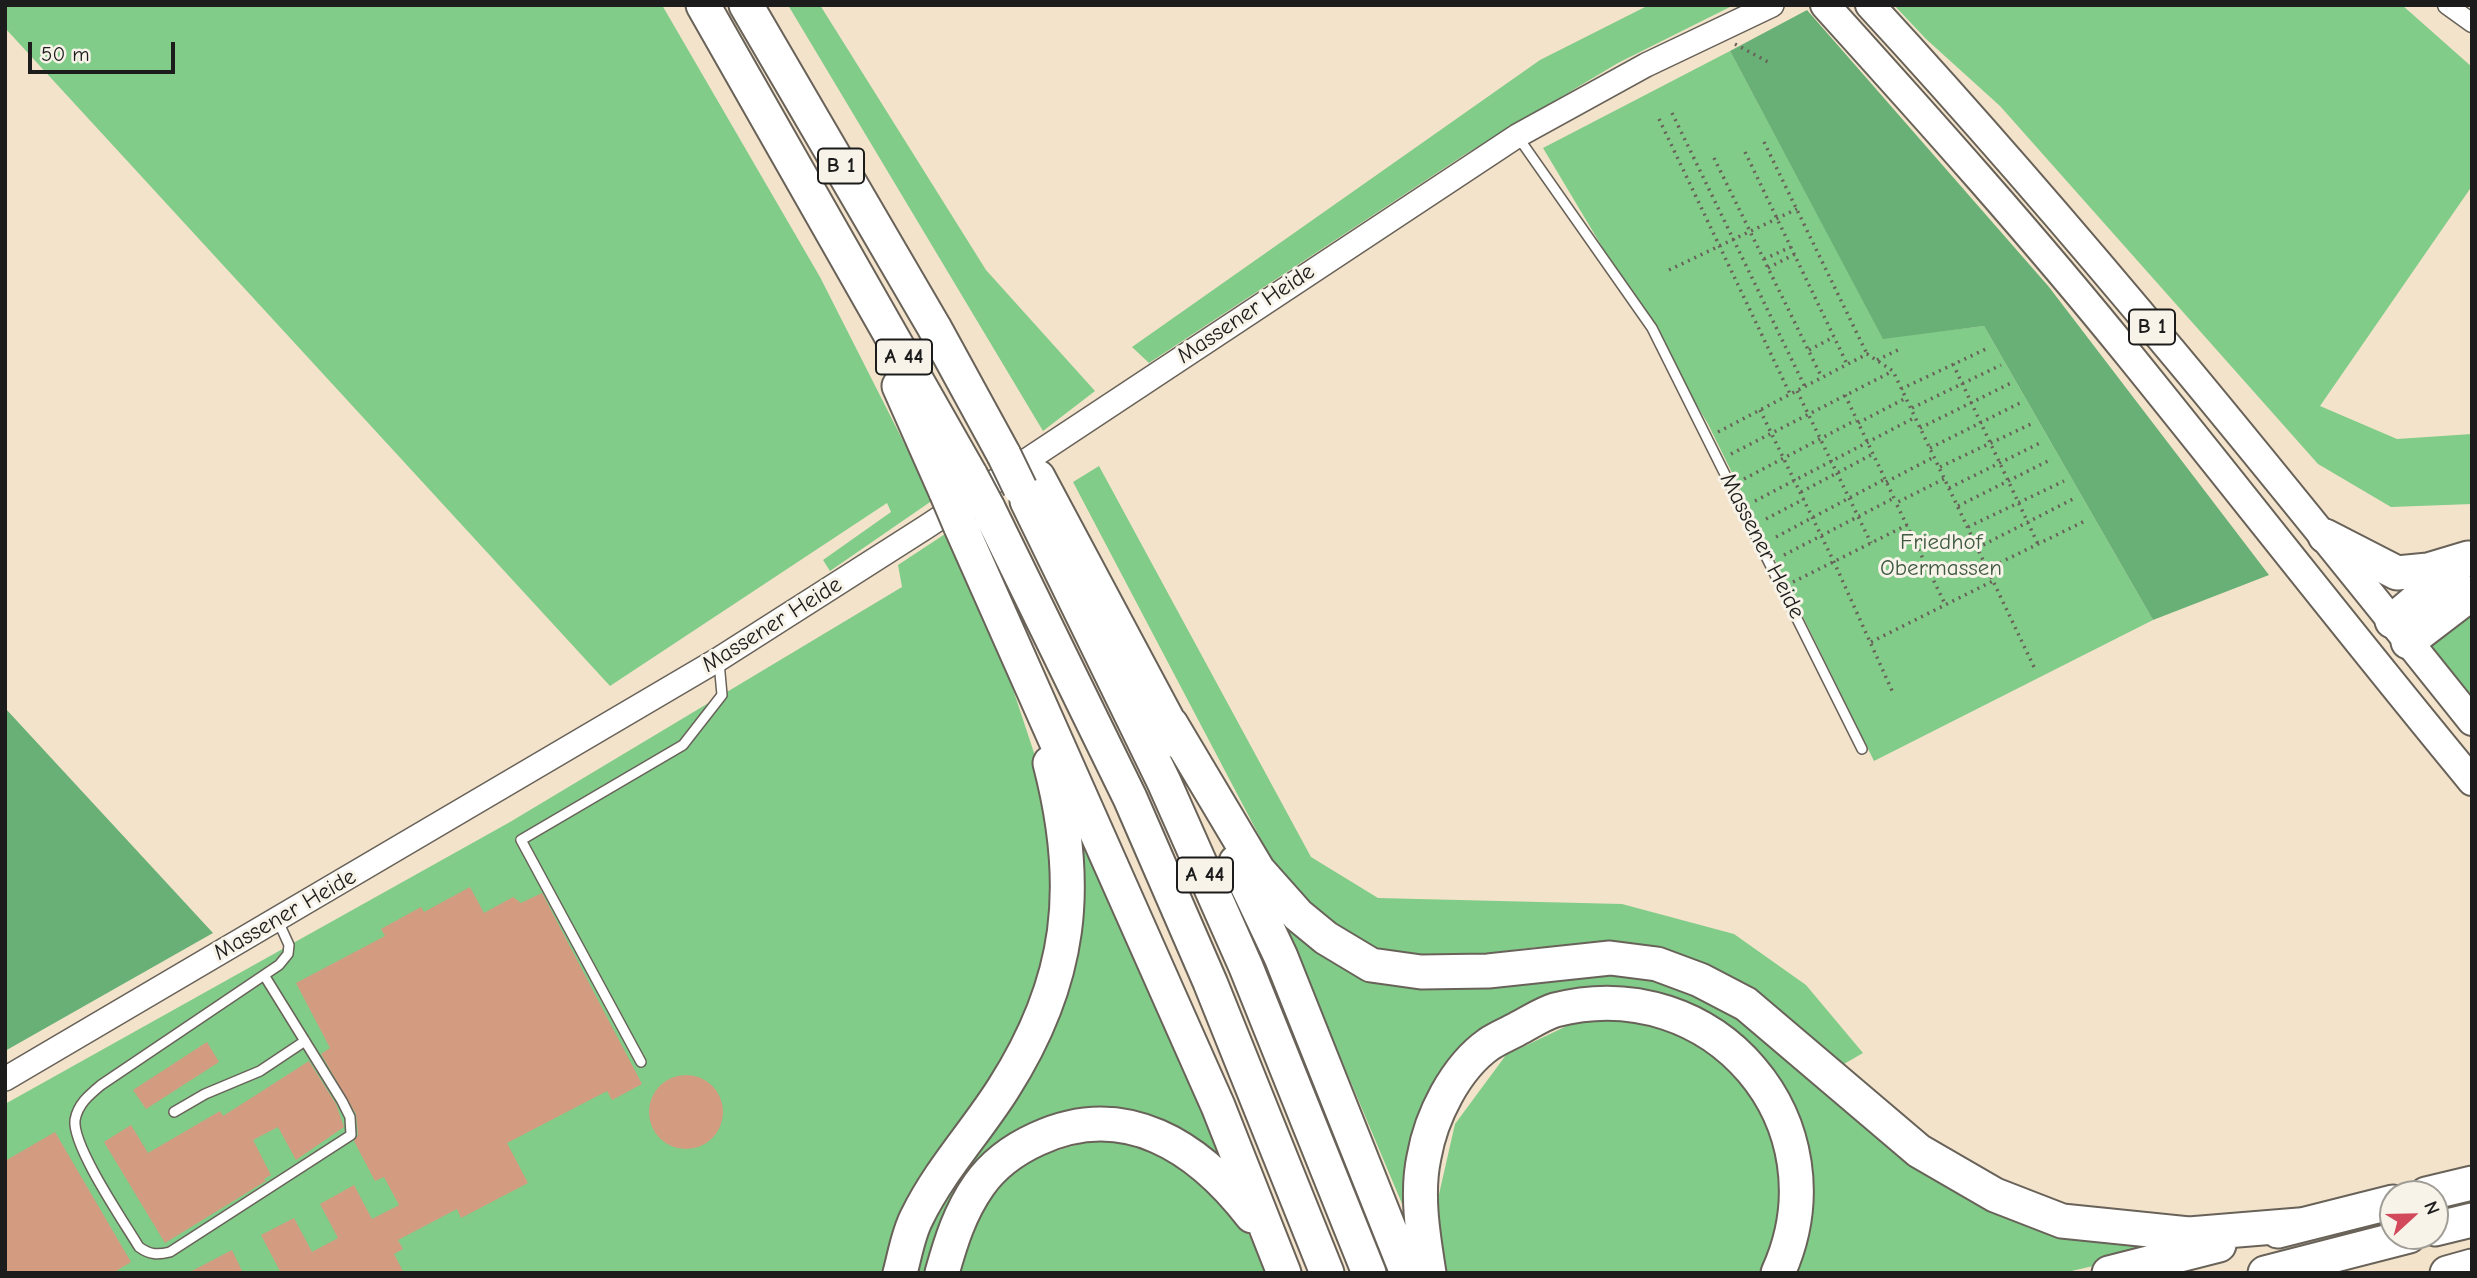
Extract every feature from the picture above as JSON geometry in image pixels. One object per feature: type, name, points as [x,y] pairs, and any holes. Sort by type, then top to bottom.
[{"type":"highway","name":"B 1","points":[[703,5],[837,238]]},
{"type":"highway","name":"B 1","points":[[746,5],[934,327]]},
{"type":"highway","name":"A 44","points":[[837,238],[974,516],[1130,798],[1221,1008],[1327,1273]]},
{"type":"highway","name":"A 44","points":[[934,327],[1012,450],[1029,482],[1247,967],[1369,1273]]},
{"type":"highway","points":[[1029,482],[1258,870],[1298,915],[1326,938],[1371,965],[1421,972],[1488,971],[1610,958],[1657,964],[1700,980],[1746,1004],[1919,1151],[1995,1195],[2062,1221],[2176,1233],[2218,1233],[2299,1225]]},
{"type":"highway","points":[[900,1273],[915,1220],[943,1171],[1002,1091],[1025,1053],[1057,978],[1068,921],[1068,860],[1059,797],[1032,693],[974,516]]},
{"type":"highway","points":[[2325,536],[2397,573],[2428,570],[2470,556]]},
{"type":"highway","points":[[2400,631],[2470,556]]},
{"type":"highway","points":[[2400,631],[2472,593]]},
{"type":"highway","points":[[1032,693],[1097,830],[1218,1106],[1282,1273]]},
{"type":"highway","points":[[1171,724],[1281,957],[1407,1273]]},
{"type":"highway","points":[[1429,1273],[1422,1231],[1423,1159],[1431,1129],[1458,1078],[1488,1045],[1553,1010],[1616,1002],[1692,1021],[1730,1047],[1764,1087],[1787,1128],[1796,1168],[1798,1205],[1792,1242],[1778,1273]]},
{"type":"highway","points":[[942,1273],[955,1226],[980,1183],[1016,1149],[1051,1133],[1094,1123],[1133,1128],[1169,1141],[1207,1165],[1251,1215],[1282,1273]]},
{"type":"highway","points":[[2449,1188],[2472,1183]]},
{"type":"highway","points":[[2109,1273],[2379,1205]]},
{"type":"highway","points":[[2449,1226],[2472,1220]]},
{"type":"highway","points":[[2265,1273],[2379,1244]]},
{"type":"highway","points":[[2447,1273],[2472,1266]]},
{"type":"main road","name":"B 1","points":[[1825,5],[1949,141],[2070,285],[2472,781]]},
{"type":"main road","name":"B 1","points":[[1870,5],[2092,253],[2325,536],[2472,721]]},
{"type":"main road","points":[[2368,655],[2400,631]]},
{"type":"street","name":"Massener Heide","points":[[5,1079],[719,659],[926,527],[1517,136],[1635,71],[1772,5]]},
{"type":"street","points":[[2447,5],[2472,23]]},
{"type":"lane","name":"Massener Heide","points":[[1517,136],[1652,328],[1862,749]]},
{"type":"lane","points":[[641,1062],[521,840],[683,745],[722,695],[719,659]]},
{"type":"lane","points":[[264,975],[350,1117],[351,1135],[170,1252],[154,1254],[139,1247],[78,1140],[76,1118],[81,1104],[101,1085],[264,975],[288,954],[289,945],[277,919]]},
{"type":"lane","points":[[174,1112],[205,1094],[260,1071],[305,1041]]},
{"type":"path","points":[[1733,43],[1770,63]]},
{"type":"path","points":[[1672,113],[1805,387]]},
{"type":"path","points":[[1659,119],[1790,394]]},
{"type":"path","points":[[1764,142],[1867,354],[1893,371],[2034,667]]},
{"type":"path","points":[[1745,152],[1847,364]]},
{"type":"path","points":[[1714,158],[1822,377]]},
{"type":"path","points":[[1669,270],[1797,209]]},
{"type":"path","points":[[1764,260],[1791,247]]},
{"type":"path","points":[[1777,253],[1781,262]]},
{"type":"path","points":[[1768,268],[1795,254]]},
{"type":"path","points":[[1809,349],[1834,337]]},
{"type":"path","points":[[1901,389],[1988,348]]},
{"type":"path","points":[[1877,360],[1898,350]]},
{"type":"path","points":[[1707,437],[1867,354]]},
{"type":"path","points":[[1953,364],[2038,544]]},
{"type":"path","points":[[1911,408],[2001,365]]},
{"type":"path","points":[[1731,454],[1893,371]]},
{"type":"path","points":[[1920,428],[2011,383]]},
{"type":"path","points":[[1797,391],[1871,543]]},
{"type":"path","points":[[1845,395],[1945,604]]},
{"type":"path","points":[[1744,479],[1906,398]]},
{"type":"path","points":[[1930,448],[2021,403]]},
{"type":"path","points":[[1760,410],[1822,536],[1894,695]]},
{"type":"path","points":[[1755,500],[1915,418]]},
{"type":"path","points":[[1939,467],[2032,422]]},
{"type":"path","points":[[1949,488],[2042,442]]},
{"type":"path","points":[[1800,492],[1873,454]]},
{"type":"path","points":[[1776,537],[1934,457]]},
{"type":"path","points":[[1958,506],[2052,459]]},
{"type":"path","points":[[1784,555],[1858,516],[1944,479]]},
{"type":"path","points":[[1968,528],[2064,481]]},
{"type":"path","points":[[1977,548],[2075,498]]},
{"type":"path","points":[[1766,519],[1804,499]]},
{"type":"path","points":[[1987,569],[2087,520]]},
{"type":"path","points":[[1782,587],[1907,526]]},
{"type":"path","points":[[1871,642],[1993,581]]},
{"type":"green space","points":[[5,5],[662,5],[820,277],[933,500],[830,571],[823,560],[891,512],[887,503],[610,686],[5,28]]},
{"type":"green space","points":[[788,5],[820,5],[986,270],[1095,391],[1043,431]]},
{"type":"green space","points":[[1649,5],[1734,5],[1618,63],[1464,155],[1149,363],[1132,347],[1540,60]]},
{"type":"green space","points":[[1894,5],[2402,5],[2472,67],[2472,186],[2320,406],[2397,439],[2472,434],[2472,504],[2391,507],[2318,464],[2000,106],[1926,39]]},
{"type":"green space","points":[[1807,10],[2049,287],[2269,575],[2153,620],[1984,326],[1883,339],[1730,51]]},
{"type":"green space","name":"Friedhof Obermassen","points":[[1730,51],[1883,338],[1984,326],[2153,620],[1874,761],[1708,424],[1543,148]]},
{"type":"green space","points":[[1099,466],[1311,857],[1378,898],[1622,904],[1734,934],[1806,985],[1863,1053],[1844,1064],[1734,977],[1647,949],[1538,947],[1438,959],[1377,948],[1322,918],[1274,864],[1073,482]]},
{"type":"green space","points":[[948,532],[1002,656],[1040,771],[1054,910],[1034,997],[981,1097],[916,1185],[884,1273],[5,1273],[5,1104],[510,822],[902,587],[898,565]]},
{"type":"green space","points":[[2472,606],[2472,700],[2426,643]]},
{"type":"green space","points":[[5,708],[213,933],[5,1051]]},
{"type":"green space","points":[[1083,824],[1224,1162],[1170,1134],[1007,1149],[936,1273],[906,1273],[922,1226],[1035,1046],[1075,828]]},
{"type":"green space","points":[[1278,909],[1345,964],[1620,971],[1683,984],[1730,1006],[1926,1166],[2179,1246],[2063,1273],[1796,1273],[1808,1233],[1814,1178],[1802,1123],[1775,1073],[1727,1026],[1614,989],[1441,1081],[1408,1218]]},
{"type":"green space","points":[[1639,1018],[1690,1040],[1725,1063],[1744,1080],[1767,1117],[1781,1162],[1783,1208],[1779,1230],[1760,1273],[1446,1273],[1437,1203],[1455,1124],[1506,1055],[1573,1023]]},
{"type":"green space","points":[[1098,1140],[1140,1142],[1170,1152],[1242,1221],[1268,1273],[960,1273],[978,1219],[990,1198],[1005,1181],[1022,1167],[1043,1156]]},
{"type":"building","points":[[470,887],[484,913],[513,897],[521,903],[542,893],[642,1084],[612,1100],[607,1091],[507,1143],[528,1183],[461,1218],[457,1209],[398,1240],[403,1249],[394,1254],[404,1273],[281,1273],[261,1235],[294,1218],[312,1252],[338,1238],[320,1204],[354,1185],[372,1219],[399,1205],[384,1177],[375,1181],[354,1141],[358,1135],[356,1114],[321,1054],[330,1048],[296,983],[385,936],[381,929],[421,907],[424,912]]},
{"type":"building","points":[[207,1042],[219,1062],[146,1109],[133,1090]]},
{"type":"building","points":[[309,1061],[336,1104],[344,1127],[296,1160],[278,1127],[253,1140],[271,1175],[264,1179],[266,1181],[165,1243],[104,1142],[131,1125],[148,1153],[220,1111],[223,1116]]},
{"type":"building","points":[[686,1075],[707,1081],[717,1091],[723,1112],[717,1133],[707,1143],[686,1149],[665,1143],[655,1133],[649,1112],[655,1091],[665,1081]]},
{"type":"building","points":[[55,1132],[131,1262],[113,1273],[5,1273],[5,1161]]},
{"type":"building","points":[[232,1250],[243,1273],[188,1273]]}]
